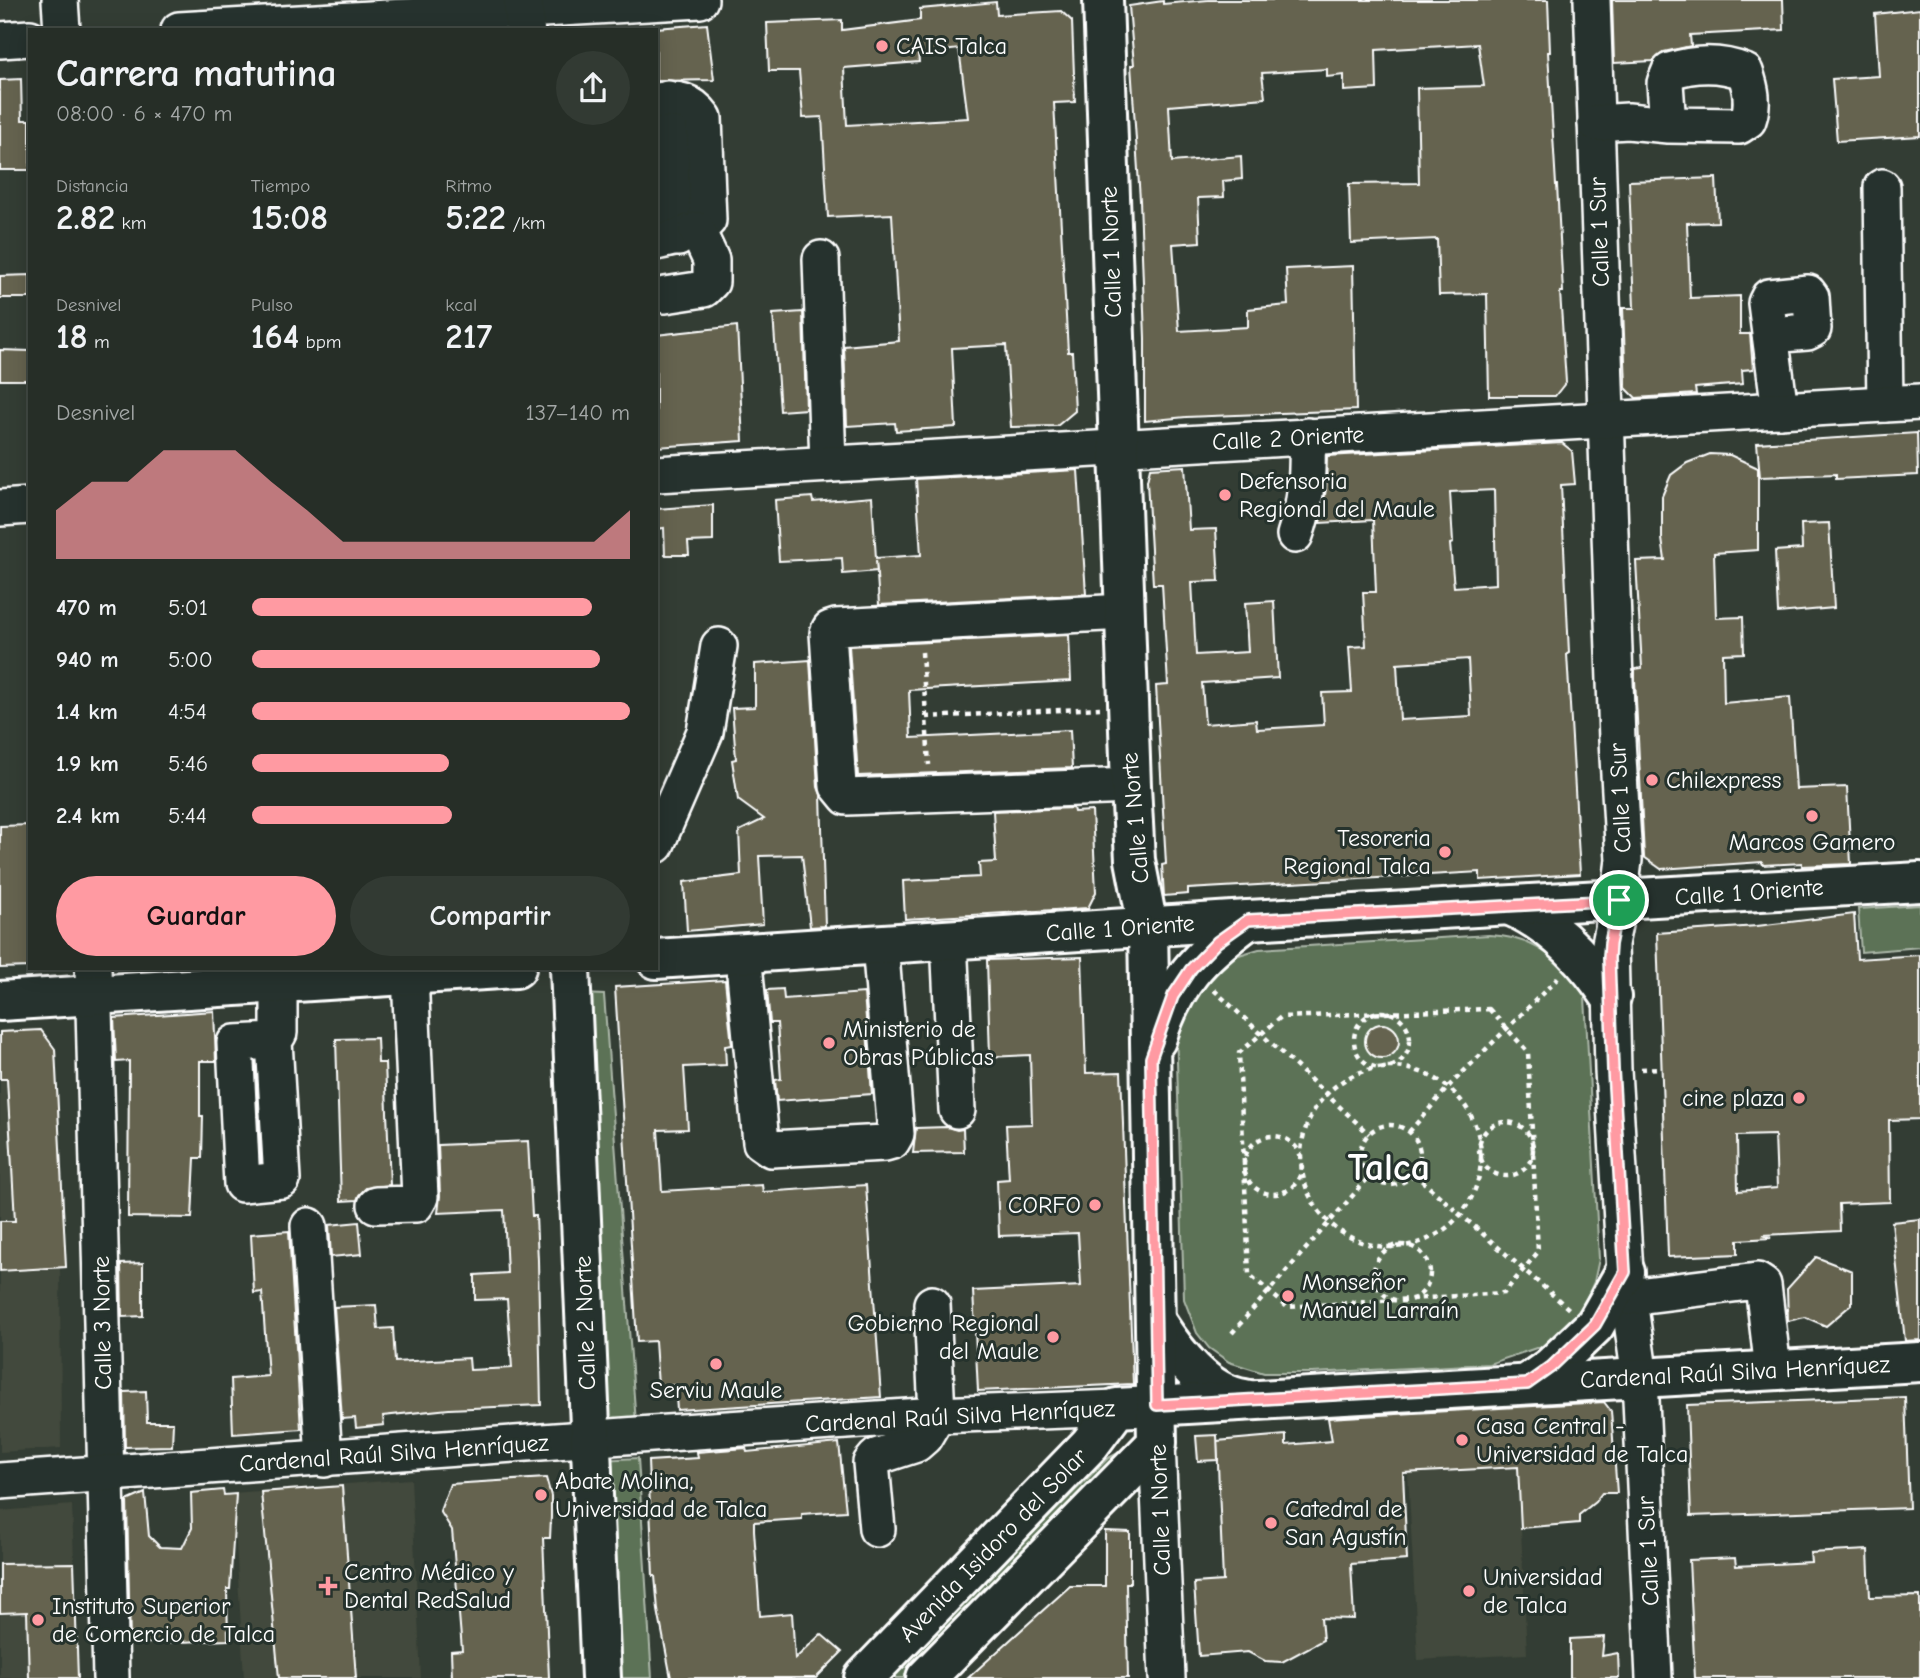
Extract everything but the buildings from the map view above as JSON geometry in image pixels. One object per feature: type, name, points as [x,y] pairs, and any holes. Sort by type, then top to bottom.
[{"type":"main road","name":"Calle 1 Norte","points":[[1103,0],[1127,706],[1135,860],[1147,927],[1157,1443]]},
{"type":"main road","name":"Calle 1 Oriente","points":[[658,958],[1248,920],[1920,882]]},
{"type":"main road","points":[[1511,906],[1542,923],[1562,939],[1579,955],[1611,997]]},
{"type":"main road","points":[[1151,1058],[1173,996],[1191,969],[1217,942],[1248,920]]},
{"type":"main road","points":[[0,1001],[93,981],[280,975],[410,975],[486,970]]},
{"type":"main road","name":"Calle 2 Norte","points":[[570,970],[601,1678]]},
{"type":"main road","points":[[1527,1384],[1551,1367],[1595,1325],[1627,1284]]},
{"type":"main road","points":[[1156,1322],[1168,1341],[1197,1373],[1235,1398],[1254,1400]]},
{"type":"main road","name":"Cardenal Raúl Silva Henríquez","points":[[1117,1408],[1920,1362]]},
{"type":"main road","name":"Avenida Isidoro del Solar","points":[[864,1678],[1090,1444],[1117,1408]]},
{"type":"main road","name":"Avenida Isidoro del Solar","points":[[926,1678],[1157,1443]]},
{"type":"street","points":[[60,0],[62,28]]},
{"type":"street","points":[[220,28],[524,13],[700,0]]},
{"type":"street","name":"Calle 1 Sur","points":[[1592,0],[1617,740],[1624,860],[1610,944],[1611,997],[1627,1284],[1640,1378],[1654,1678]]},
{"type":"street","points":[[0,40],[28,38]]},
{"type":"street","points":[[662,100],[688,101],[704,118],[708,220],[677,237],[711,260],[711,282],[704,289],[665,295]]},
{"type":"street","points":[[1596,123],[1628,121],[1668,125]]},
{"type":"street","points":[[1882,187],[1885,404]]},
{"type":"street","points":[[821,258],[828,464]]},
{"type":"street","points":[[1770,335],[1780,410]]},
{"type":"street","name":"Calle 2 Oriente","points":[[658,474],[1920,402]]},
{"type":"street","points":[[1295,535],[1305,502],[1307,436]]},
{"type":"street","points":[[0,508],[28,506]]},
{"type":"street","points":[[1125,612],[836,628],[830,629],[828,634],[838,786],[847,797],[1131,786]]},
{"type":"street","points":[[658,840],[705,732],[719,646]]},
{"type":"street","points":[[949,939],[957,1110]]},
{"type":"street","points":[[743,953],[761,1142],[771,1149],[884,1143],[892,1141],[896,1134],[880,944]]},
{"type":"street","points":[[274,1041],[279,1033],[280,975]]},
{"type":"street","points":[[376,1205],[416,1204],[419,1197],[410,975]]},
{"type":"street","name":"Calle 3 Norte","points":[[93,981],[111,1678]]},
{"type":"street","points":[[309,1226],[324,1458]]},
{"type":"street","points":[[1627,1284],[1757,1281],[1763,1285],[1773,1370]]},
{"type":"street","points":[[877,1529],[871,1463],[876,1457],[916,1444],[924,1437],[937,1415],[932,1304]]},
{"type":"street","name":"Cardenal Raúl Silva Henríquez","points":[[0,1481],[937,1415],[1117,1408]]},
{"type":"street","name":"Calle 1 Norte","points":[[1157,1443],[1167,1678]]},
{"type":"path","points":[[921,623],[930,794]]},
{"type":"path","points":[[926,716],[1127,706]]},
{"type":"path","points":[[1191,969],[1368,1134]]},
{"type":"path","points":[[1409,1132],[1449,1087],[1559,976]]},
{"type":"path","points":[[1489,1009],[1528,1052],[1538,1252],[1504,1293],[1287,1307],[1250,1274],[1239,1053],[1281,1017],[1381,1012],[1489,1009]]},
{"type":"path","points":[[1384,1066],[1368,1065],[1357,1051],[1354,1042],[1359,1025],[1364,1019],[1381,1012],[1391,1013],[1406,1025],[1411,1044],[1402,1061],[1384,1066],[1369,1068],[1341,1081],[1319,1102],[1305,1129],[1302,1161],[1299,1178],[1294,1186],[1277,1194],[1268,1194],[1252,1185],[1244,1168],[1248,1149],[1254,1142],[1273,1136],[1291,1142],[1302,1161],[1306,1188],[1321,1214],[1343,1234],[1370,1246],[1428,1241],[1452,1225],[1471,1202],[1481,1174],[1480,1149],[1485,1133],[1499,1123],[1517,1125],[1525,1130],[1533,1146],[1533,1155],[1524,1170],[1509,1176],[1500,1176],[1483,1162],[1480,1149],[1473,1115],[1449,1087],[1429,1074],[1399,1066],[1384,1066]]},
{"type":"path","points":[[1384,1125],[1404,1127],[1409,1132],[1418,1142],[1421,1152],[1414,1174],[1401,1184],[1392,1186],[1370,1177],[1361,1164],[1360,1155],[1368,1134],[1384,1125]]},
{"type":"path","points":[[1414,1174],[1571,1311]]},
{"type":"path","points":[[1232,1333],[1370,1177]]},
{"type":"path","points":[[1399,1245],[1417,1250],[1425,1256],[1429,1265],[1428,1284],[1415,1298],[1406,1301],[1388,1298],[1376,1285],[1374,1277],[1374,1268],[1383,1252],[1399,1245]]},
{"type":"shaded area","points":[[41,1028],[56,1049],[64,1264],[60,1264],[61,1448],[0,1452],[0,1030]]},
{"type":"shaded area","name":"Universidad de Talca","points":[[1518,1467],[1527,1654],[1418,1660],[1408,1473]]},
{"type":"shaded area","name":"Centro Médico y Dental RedSalud","points":[[411,1479],[421,1678],[244,1678],[233,1493]]},
{"type":"shaded area","name":"Instituto Superior de Comercio de Talca","points":[[72,1505],[78,1678],[0,1678],[0,1511]]},
{"type":"green space","points":[[1920,905],[1920,947],[1861,952],[1858,909]]},
{"type":"green space","points":[[1489,935],[1519,940],[1545,953],[1568,972],[1585,997],[1599,1259],[1594,1282],[1584,1304],[1565,1328],[1545,1345],[1489,1364],[1264,1373],[1229,1362],[1209,1348],[1197,1333],[1184,1299],[1176,1027],[1185,999],[1229,958],[1259,949]]},
{"type":"green space","points":[[582,994],[604,995],[636,1423],[599,1427]]},
{"type":"green space","points":[[1148,1438],[912,1678],[886,1678],[1108,1458]]},
{"type":"green space","points":[[638,1458],[652,1678],[611,1678],[600,1460]]},
{"type":"place","name":"CAIS Talca","points":[[882,46]]},
{"type":"place","name":"Defensoria Regional del Maule","points":[[1225,495]]},
{"type":"place","name":"Chilexpress","points":[[1652,780]]},
{"type":"place","name":"Marcos Gamero","points":[[1812,816]]},
{"type":"place","name":"Tesoreria Regional Talca","points":[[1445,852]]},
{"type":"place","name":"Ministerio de Obras Públicas","points":[[829,1043]]},
{"type":"place","name":"cine plaza","points":[[1799,1098]]},
{"type":"place","name":"CORFO","points":[[1095,1205]]},
{"type":"place","name":"Monseñor Manuel Larraín","points":[[1288,1296]]},
{"type":"place","name":"Gobierno Regional del Maule","points":[[1053,1337]]},
{"type":"place","name":"Serviu Maule","points":[[716,1364]]},
{"type":"place","name":"Casa Central - Universidad de Talca","points":[[1462,1440]]},
{"type":"place","name":"Abate Molina, Universidad de Talca","points":[[541,1495]]},
{"type":"place","name":"Catedral de San Agustín","points":[[1271,1523]]},
{"type":"place","name":"Centro Médico y Dental RedSalud","points":[[328,1586]]},
{"type":"place","name":"Universidad de Talca","points":[[1469,1591]]},
{"type":"place","name":"Instituto Superior de Comercio de Talca","points":[[38,1620]]},
{"type":"district","name":"Talca","points":[[1389,1167]]},
{"type":"route","points":[[1619,900],[1609,958],[1625,1272],[1595,1325],[1551,1367],[1527,1384],[1157,1405],[1151,1058],[1173,996],[1191,969],[1217,942],[1248,920],[1619,900]]}]
